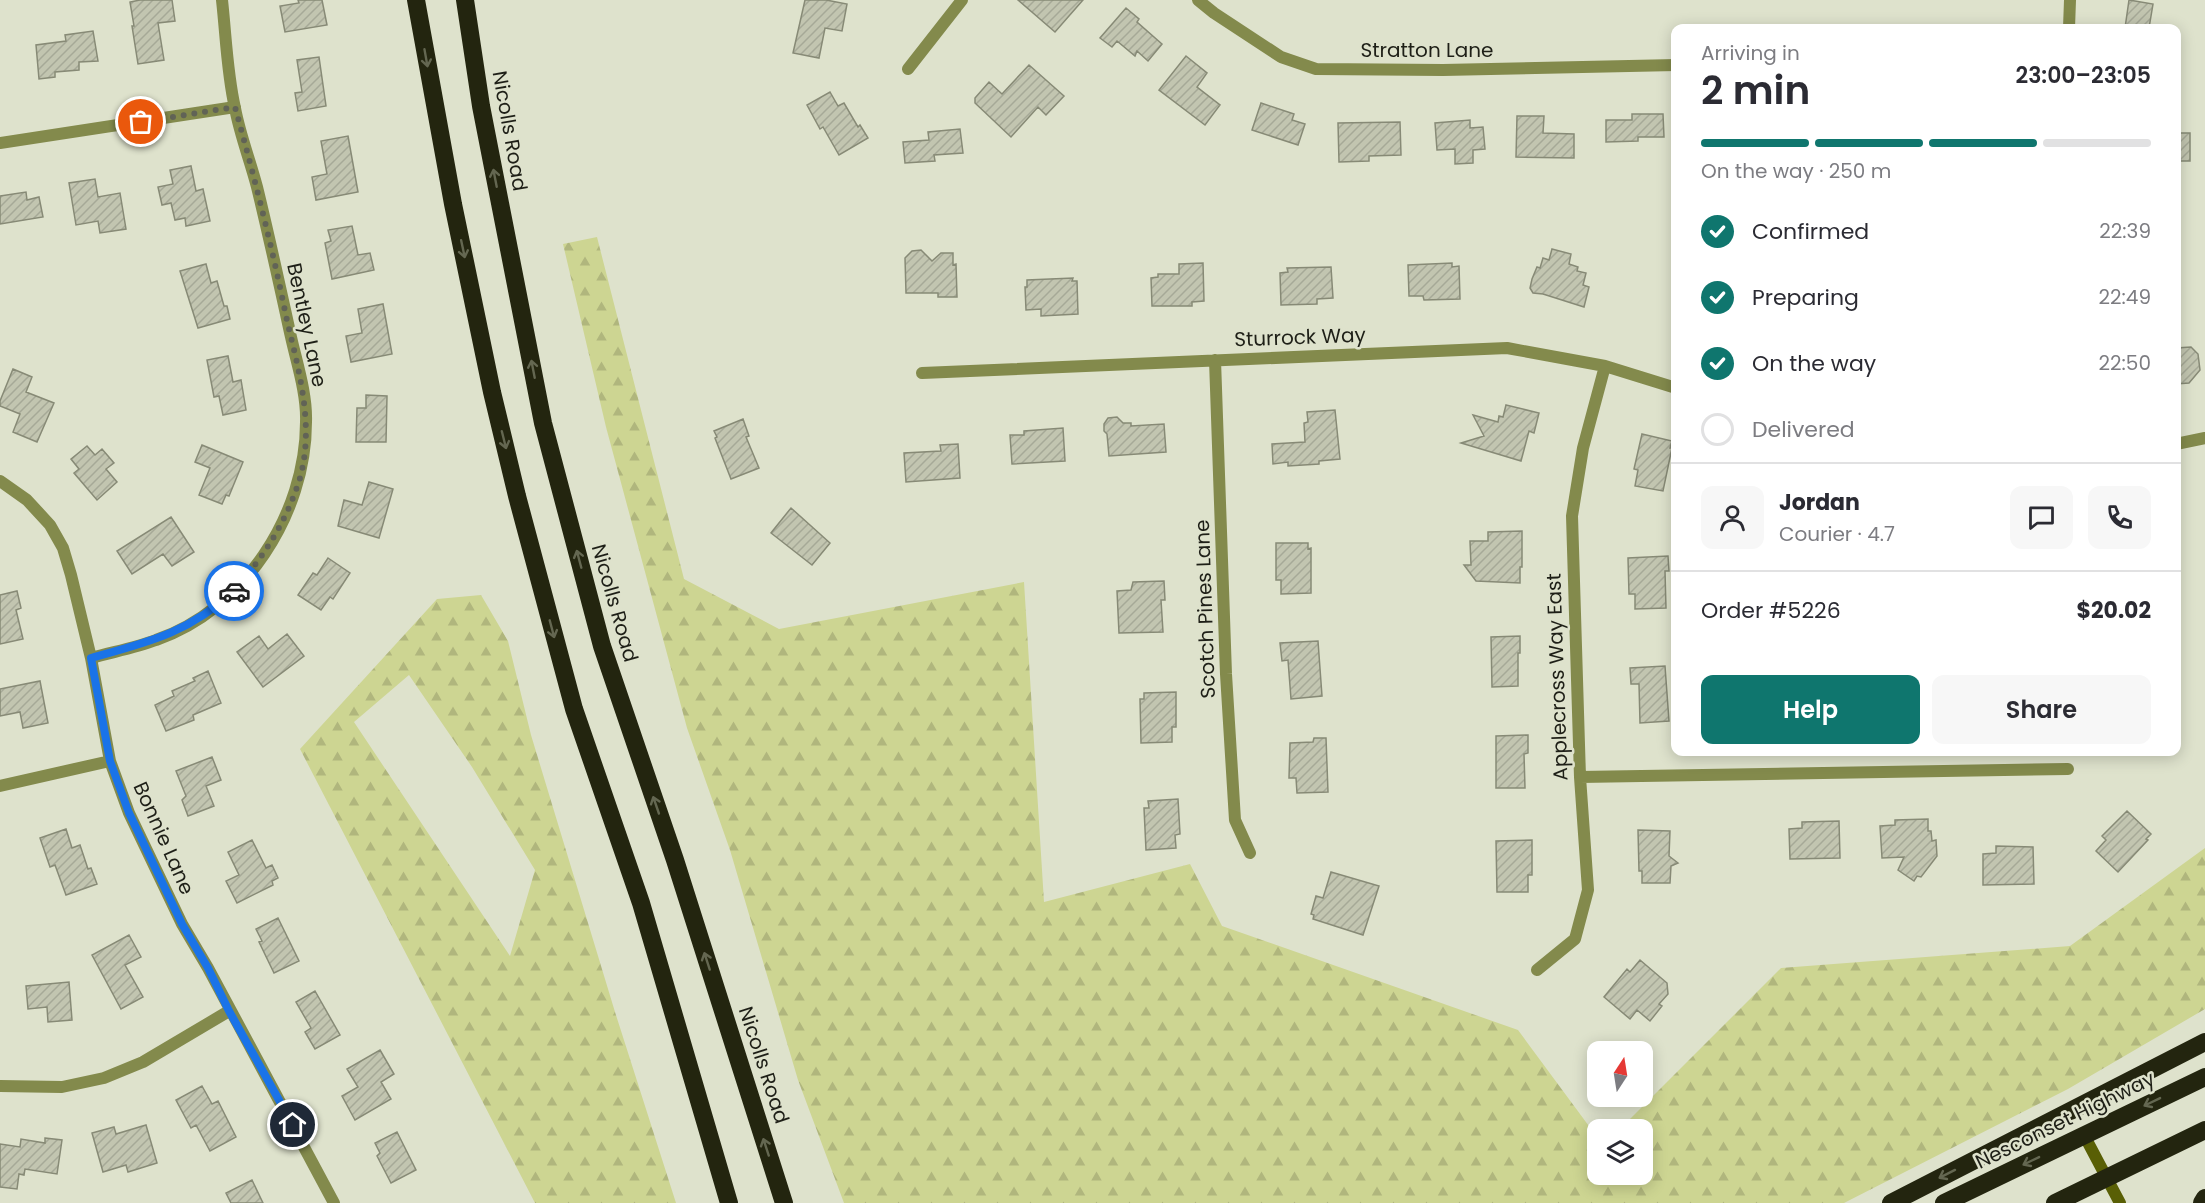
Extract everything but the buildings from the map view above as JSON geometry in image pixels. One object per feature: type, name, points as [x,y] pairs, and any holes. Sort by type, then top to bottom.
[{"type":"highway","points":[[416,0],[453,204],[487,370],[523,518],[574,709],[641,903],[729,1203]]},
{"type":"highway","name":"Nicolls Road","points":[[465,0],[481,106],[543,423],[602,646],[675,860],[784,1203]]},
{"type":"highway","points":[[1891,1203],[2205,1042]]},
{"type":"highway","name":"Nesconset Highway","points":[[1944,1203],[2205,1077]]},
{"type":"highway","points":[[2055,1203],[2205,1130]]},
{"type":"highway","points":[[2202,1203],[2205,1198]]},
{"type":"main road","points":[[2084,1135],[2120,1203]]},
{"type":"street","name":"Bentley Lane","points":[[91,658],[157,640],[200,617],[233,593],[277,535],[300,477],[306,420],[301,381],[257,186],[235,107],[222,0]]},
{"type":"street","points":[[908,69],[962,0]]},
{"type":"street","name":"Stratton Lane","points":[[1198,0],[1281,57],[1316,69],[1443,70],[1671,65]]},
{"type":"street","points":[[2069,24],[2070,0]]},
{"type":"street","points":[[0,143],[235,107]]},
{"type":"street","name":"Sturrock Way","points":[[922,373],[1507,348],[1605,366],[1671,386]]},
{"type":"street","name":"Scotch Pines Lane","points":[[1215,360],[1226,674],[1235,820],[1250,852]]},
{"type":"street","name":"Applecross Way East","points":[[1537,970],[1575,939],[1588,890],[1580,777],[1572,516],[1583,448],[1605,366]]},
{"type":"street","points":[[2181,443],[2205,438]]},
{"type":"street","name":"Bonnie Lane","points":[[0,481],[27,500],[50,525],[63,548],[91,658],[110,761],[129,813],[182,924],[304,1144],[334,1203]]},
{"type":"street","points":[[0,786],[110,761]]},
{"type":"street","points":[[1580,777],[2068,769]]},
{"type":"street","points":[[0,1086],[62,1087],[104,1078],[143,1062],[229,1011]]},
{"type":"green space","points":[[597,237],[684,579],[779,629],[1024,582],[1044,902],[1190,864],[1222,926],[1518,1030],[1587,1123],[1587,1185],[1653,1185],[1653,1119],[1630,1119],[1642,1107],[1653,1107],[1653,1096],[1781,968],[2070,946],[2205,848],[2205,1009],[2068,1089],[1844,1203],[844,1203],[798,1080],[730,850],[687,728],[606,427],[563,244]]},
{"type":"green space","points":[[481,595],[508,641],[531,735],[676,1203],[535,1203],[300,749],[437,599]],"holes":[[[409,675],[472,767],[535,870],[510,956],[354,722]]]},
{"type":"way so far","points":[[141,122],[235,107],[257,186],[301,381],[306,420],[300,477],[277,535],[234,591]]},
{"type":"route","points":[[234,591],[215,608],[157,640],[91,658],[110,761],[129,813],[182,924],[293,1125]]}]
